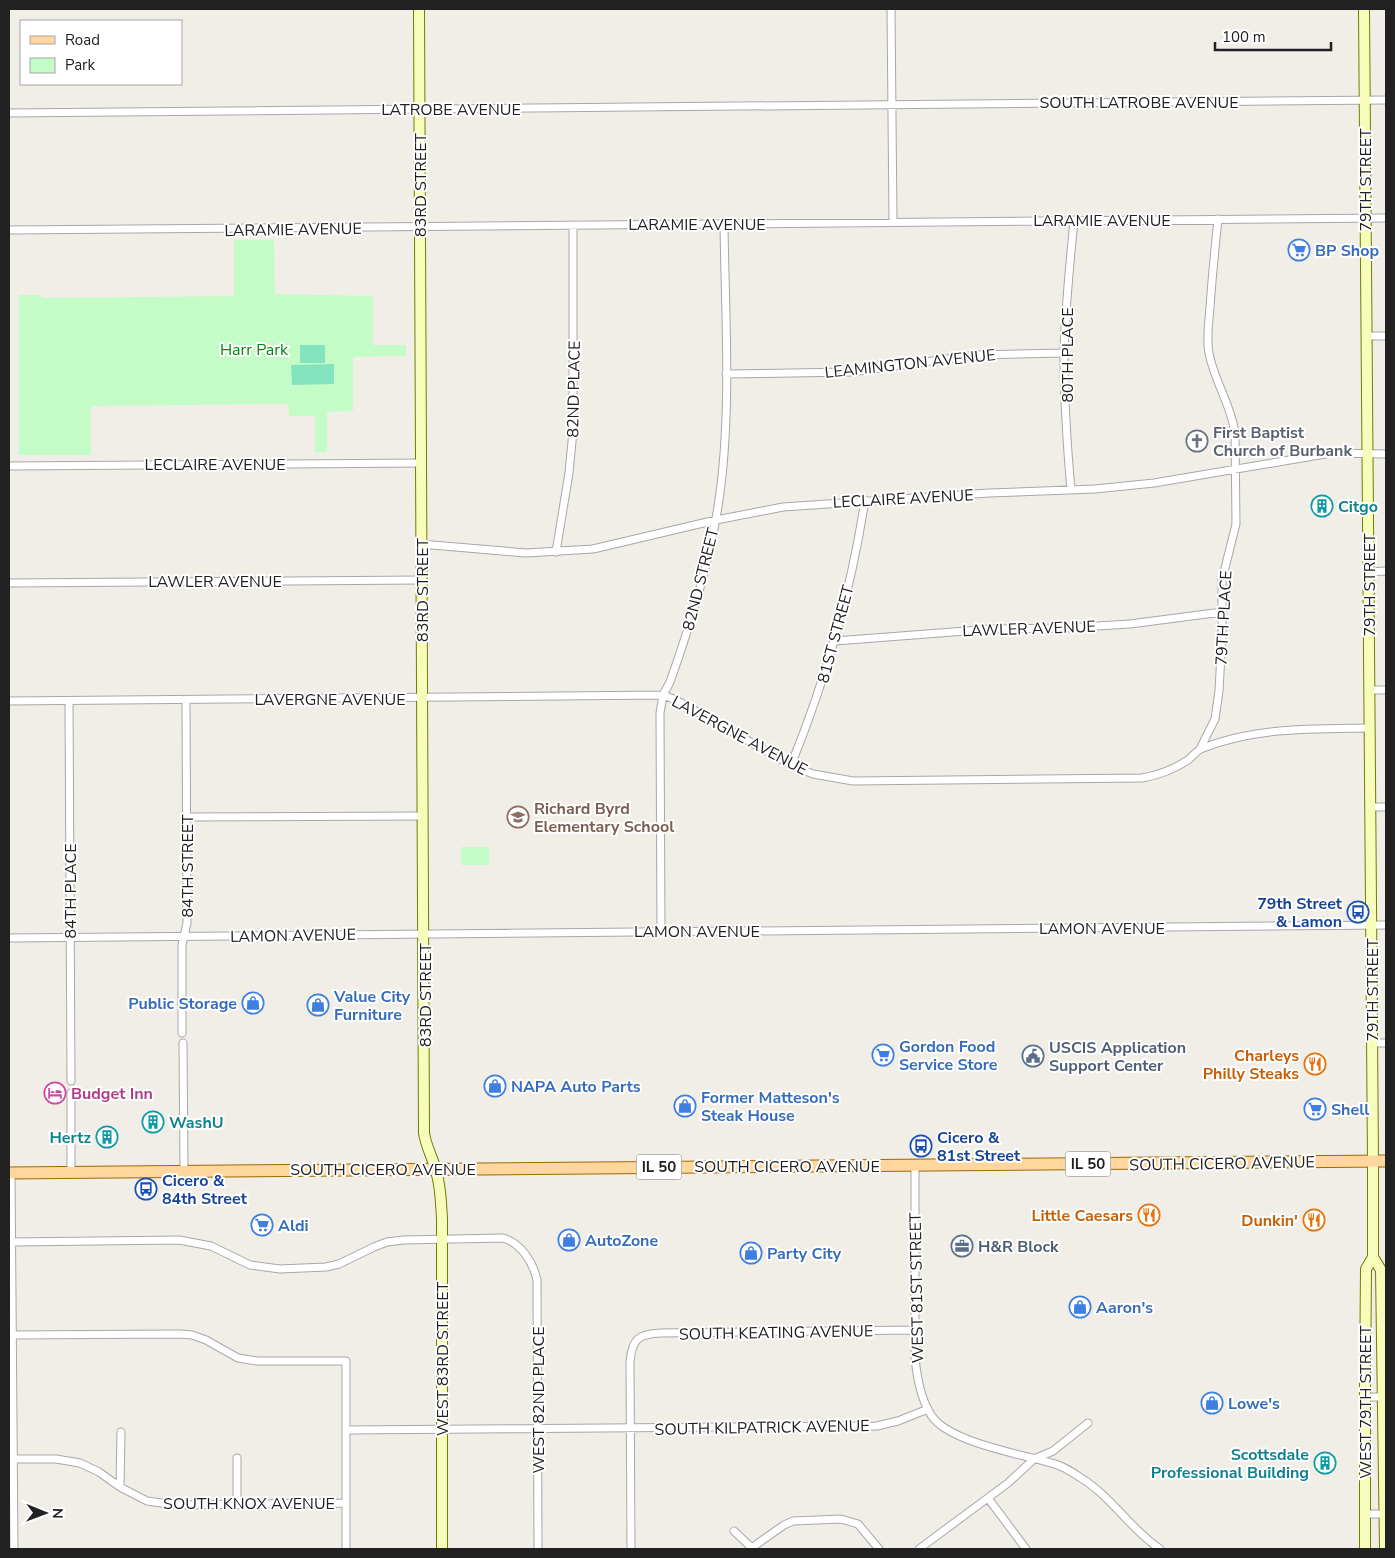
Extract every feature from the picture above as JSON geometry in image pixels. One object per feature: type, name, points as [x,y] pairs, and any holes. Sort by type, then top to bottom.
[{"type":"main road","name":"83RD STREET","points":[[419,9],[424,1133],[428,1151],[436,1169]]},
{"type":"main road","name":"79TH STREET","points":[[1364,9],[1373,1161]]},
{"type":"main road","name":"WEST 79TH STREET","points":[[1365,1549],[1366,1269],[1373,1256],[1373,1161]]},
{"type":"main road","name":"SOUTH CICERO AVENUE","points":[[10,1173],[1386,1161]]},
{"type":"main road","name":"WEST 83RD STREET","points":[[436,1169],[440,1193],[442,1238],[442,1549]]},
{"type":"main road","name":"WEST 79TH STREET","points":[[1373,1256],[1384,1278],[1385,1549]]},
{"type":"street","points":[[891,9],[893,222]]},
{"type":"street","name":"SOUTH LATROBE AVENUE","points":[[892,104],[1386,100]]},
{"type":"street","name":"LATROBE AVENUE","points":[[9,113],[892,104]]},
{"type":"street","name":"LARAMIE AVENUE","points":[[9,230],[1386,218]]},
{"type":"street","name":"79TH PLACE","points":[[1200,749],[1211,729],[1217,707],[1221,658],[1223,573],[1236,524],[1235,433],[1233,418],[1224,393],[1215,376],[1208,347],[1211,282],[1218,219]]},
{"type":"street","name":"80TH PLACE","points":[[1071,490],[1064,353],[1074,220]]},
{"type":"street","name":"82ND PLACE","points":[[556,552],[569,473],[573,432],[574,224]]},
{"type":"street","name":"82ND STREET","points":[[661,931],[660,712],[663,695],[670,682],[700,590],[716,520],[724,460],[726,374],[724,224]]},
{"type":"street","points":[[1367,336],[1386,336]]},
{"type":"street","name":"LEAMINGTON AVENUE","points":[[726,374],[851,372],[977,355],[1064,353]]},
{"type":"street","name":"LECLAIRE AVENUE","points":[[422,544],[518,553],[593,549],[716,520],[783,507],[865,500],[989,492],[1071,490],[1154,483],[1331,453],[1386,454]]},
{"type":"street","name":"LECLAIRE AVENUE","points":[[9,466],[421,463]]},
{"type":"street","name":"81ST STREET","points":[[791,764],[811,716],[835,640],[856,556],[865,500]]},
{"type":"street","points":[[1368,572],[1386,572]]},
{"type":"street","name":"LAWLER AVENUE","points":[[9,583],[422,580]]},
{"type":"street","name":"LAWLER AVENUE","points":[[835,640],[992,629],[1065,628],[1130,624],[1222,612]]},
{"type":"street","points":[[1369,690],[1386,690]]},
{"type":"street","name":"LAVERGNE AVENUE","points":[[9,701],[663,695],[676,700],[791,764],[813,774],[853,781],[1142,778],[1174,769],[1200,749],[1244,735],[1264,731],[1370,728]]},
{"type":"street","name":"84TH STREET","points":[[182,1033],[182,945],[187,923],[186,700]]},
{"type":"street","name":"84TH PLACE","points":[[69,701],[71,1082]]},
{"type":"street","points":[[1370,807],[1386,807]]},
{"type":"street","points":[[187,817],[423,816]]},
{"type":"street","name":"LAMON AVENUE","points":[[9,938],[1386,925]]},
{"type":"street","points":[[183,1043],[184,1171]]},
{"type":"street","points":[[1372,1043],[1386,1043]]},
{"type":"street","points":[[71,1093],[71,1172]]},
{"type":"street","name":"WEST 81ST STREET","points":[[914,1165],[916,1372],[928,1409]]},
{"type":"street","points":[[10,1173],[14,1549]]},
{"type":"street","points":[[12,1242],[179,1240],[211,1246],[250,1265],[280,1269],[326,1267],[339,1264],[387,1242],[442,1238]]},
{"type":"street","name":"WEST 82ND PLACE","points":[[442,1238],[503,1238],[511,1240],[524,1253],[534,1269],[537,1280],[538,1549]]},
{"type":"street","name":"SOUTH KEATING AVENUE","points":[[630,1429],[630,1362],[634,1343],[644,1335],[661,1333],[915,1330]]},
{"type":"street","points":[[12,1335],[192,1335],[206,1340],[238,1358],[257,1361],[346,1361],[346,1549]]},
{"type":"street","points":[[1365,1397],[1384,1397]]},
{"type":"street","points":[[928,1409],[934,1419],[943,1426],[968,1439],[1034,1460],[1060,1466],[1091,1483],[1140,1534],[1160,1549]]},
{"type":"street","name":"SOUTH KILPATRICK AVENUE","points":[[346,1430],[877,1426],[928,1409]]},
{"type":"street","points":[[919,1549],[988,1498],[1034,1460],[1053,1451],[1088,1422]]},
{"type":"street","points":[[630,1429],[631,1549]]},
{"type":"street","points":[[120,1487],[121,1432]]},
{"type":"street","points":[[237,1458],[237,1505]]},
{"type":"street","name":"SOUTH KNOX AVENUE","points":[[13,1459],[56,1460],[80,1463],[99,1472],[120,1487],[147,1501],[176,1506],[346,1503]]},
{"type":"street","points":[[988,1498],[1026,1549]]},
{"type":"street","points":[[1365,1514],[1385,1514]]},
{"type":"street","points":[[734,1531],[751,1548],[784,1525],[793,1521],[851,1520],[858,1524],[879,1549]]},
{"type":"green space","name":"Harr Park","points":[[234,240],[274,240],[275,294],[373,296],[373,345],[406,345],[406,356],[353,357],[353,411],[327,412],[327,452],[315,452],[315,416],[289,416],[288,404],[91,406],[91,455],[19,455],[19,295],[41,295],[42,298],[234,296]]},
{"type":"green space","points":[[300,345],[325,345],[325,363],[300,363]]},
{"type":"green space","points":[[334,364],[334,384],[292,385],[291,365]]},
{"type":"green space","points":[[461,847],[489,847],[489,865],[461,865]]},
{"type":"place","name":"BP Shop","points":[[1299,250]]},
{"type":"place","name":"First Baptist Church of Burbank","points":[[1197,441]]},
{"type":"place","name":"Citgo","points":[[1322,506]]},
{"type":"place","name":"Richard Byrd Elementary School","points":[[518,817]]},
{"type":"place","name":"79th Street & Lamon","points":[[1358,912]]},
{"type":"place","name":"Public Storage","points":[[253,1003]]},
{"type":"place","name":"Value City Furniture","points":[[318,1005]]},
{"type":"place","name":"Gordon Food Service Store","points":[[883,1055]]},
{"type":"place","name":"USCIS Application Support Center","points":[[1033,1056]]},
{"type":"place","name":"Charleys Philly Steaks","points":[[1315,1064]]},
{"type":"place","name":"NAPA Auto Parts","points":[[495,1086]]},
{"type":"place","name":"Budget Inn","points":[[55,1093]]},
{"type":"place","name":"Former Matteson's Steak House","points":[[685,1106]]},
{"type":"place","name":"Shell","points":[[1315,1109]]},
{"type":"place","name":"WashU","points":[[153,1122]]},
{"type":"place","name":"Hertz","points":[[107,1137]]},
{"type":"place","name":"Cicero & 81st Street","points":[[921,1146]]},
{"type":"place","name":"Cicero & 84th Street","points":[[146,1189]]},
{"type":"place","name":"Little Caesars","points":[[1149,1215]]},
{"type":"place","name":"Dunkin'","points":[[1314,1220]]},
{"type":"place","name":"Aldi","points":[[262,1225]]},
{"type":"place","name":"AutoZone","points":[[569,1240]]},
{"type":"place","name":"H&R Block","points":[[962,1246]]},
{"type":"place","name":"Party City","points":[[751,1253]]},
{"type":"place","name":"Aaron's","points":[[1080,1307]]},
{"type":"place","name":"Lowe's","points":[[1212,1403]]},
{"type":"place","name":"Scottsdale Professional Building","points":[[1325,1463]]}]
